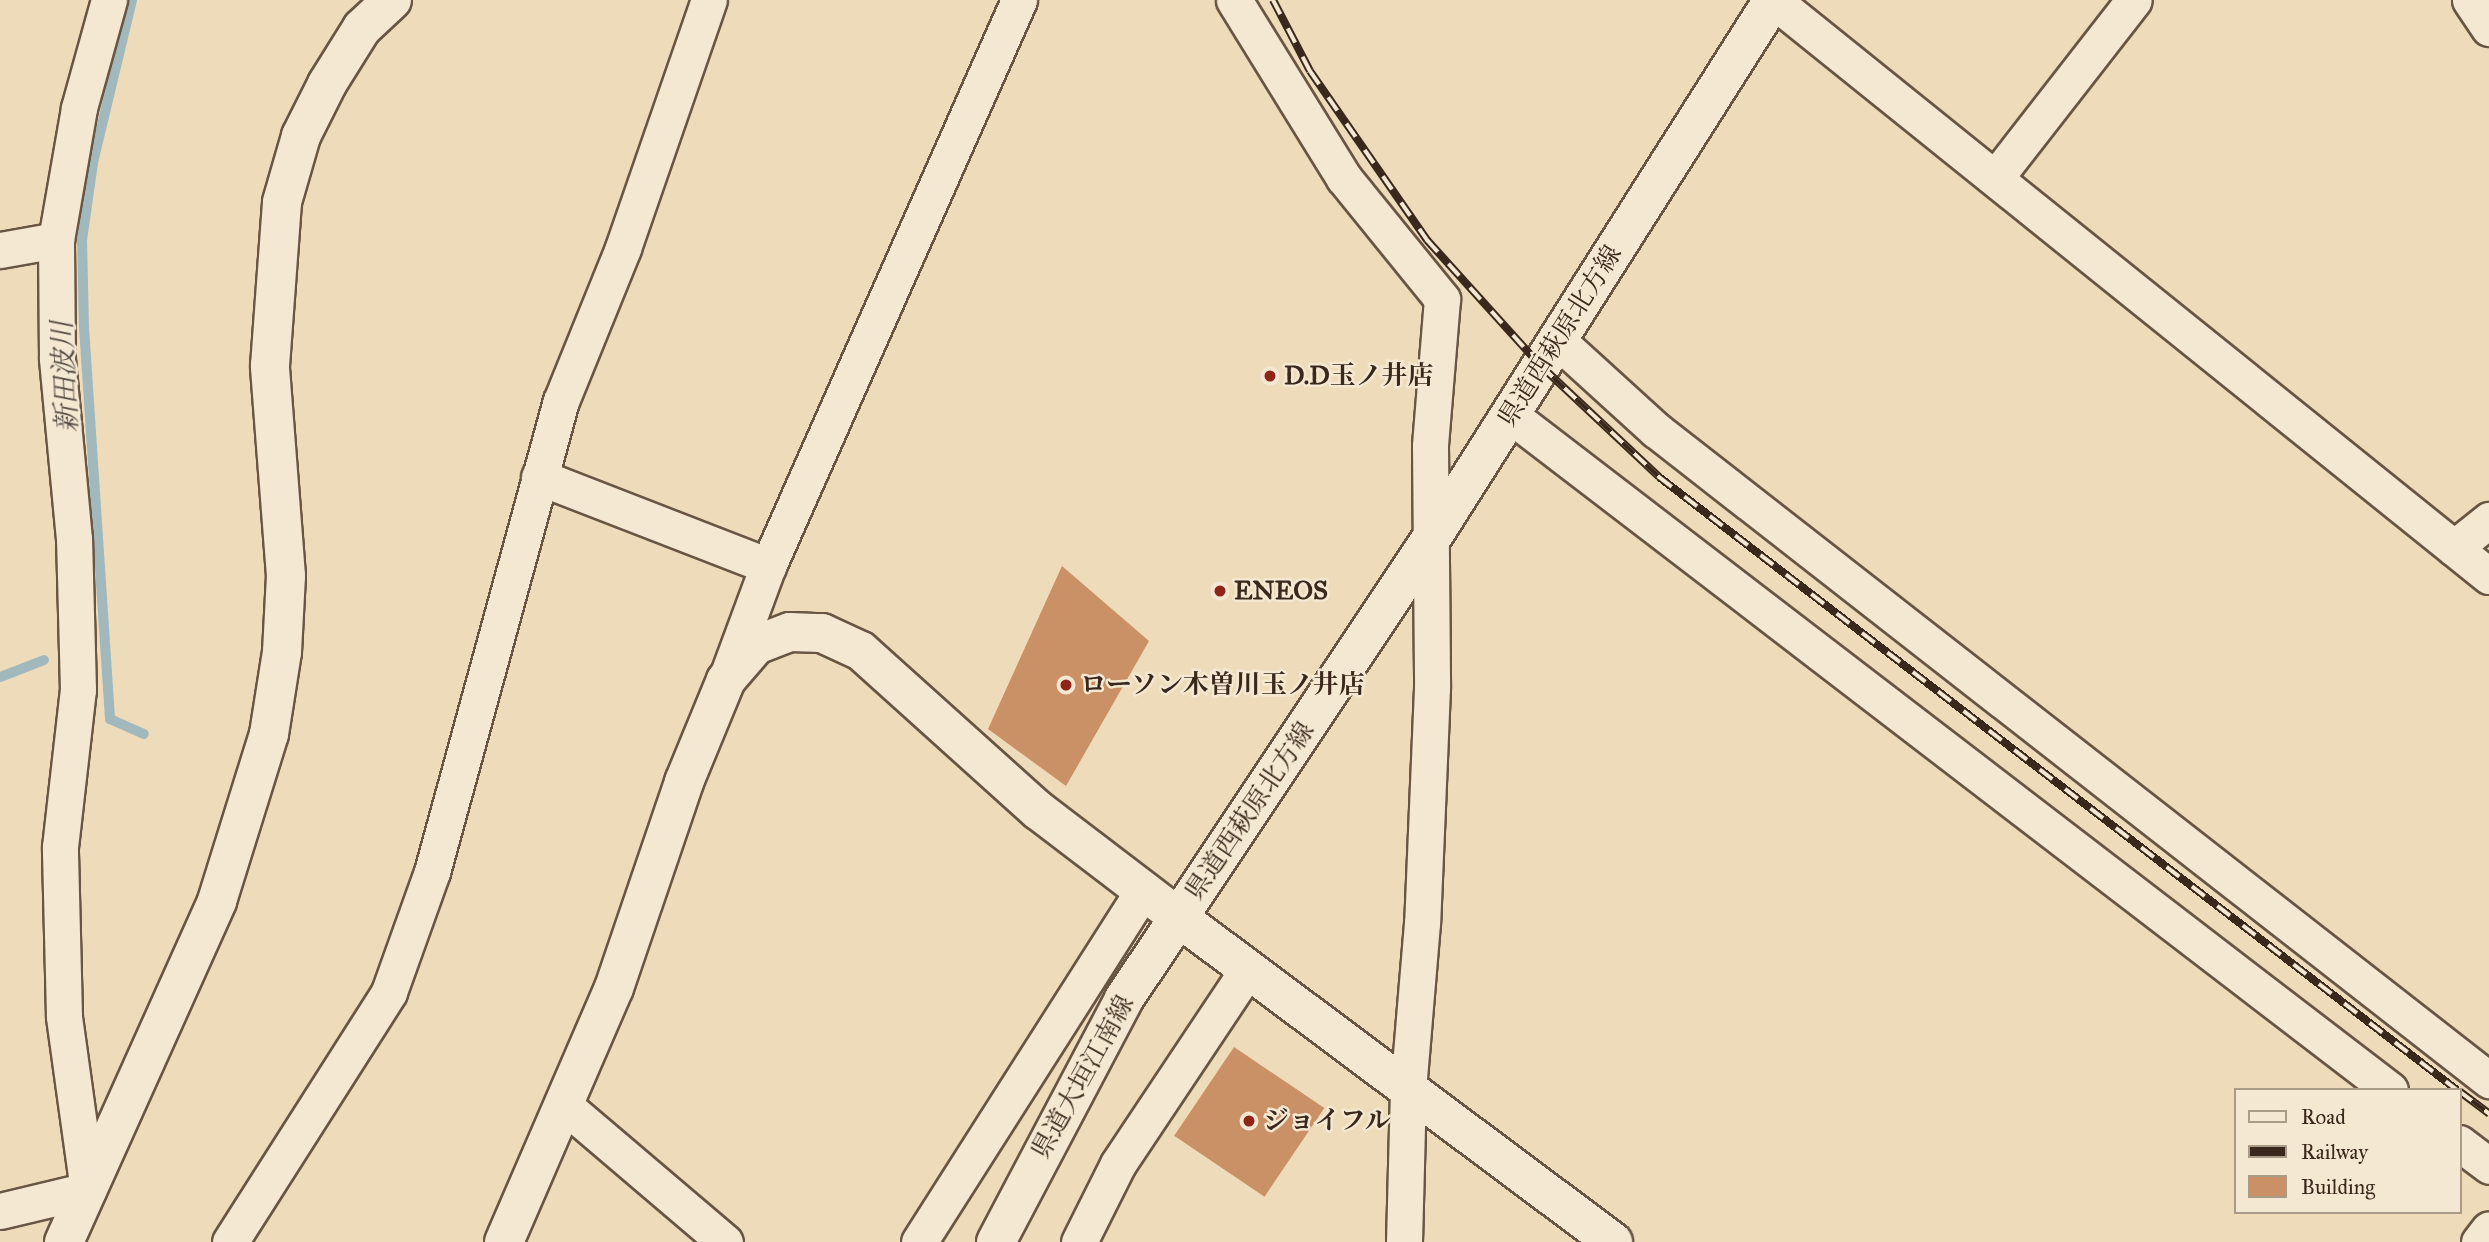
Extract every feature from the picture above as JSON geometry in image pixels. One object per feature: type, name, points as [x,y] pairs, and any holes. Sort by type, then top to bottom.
[{"type":"street","points":[[88,1190],[64,1016],[60,847],[78,690],[74,540],[57,358],[56,240],[79,108],[109,0]]},
{"type":"street","points":[[64,1242],[217,901],[270,734],[282,652],[286,576],[270,366],[282,202],[301,136],[327,83],[362,28],[392,0]]},
{"type":"street","points":[[230,1242],[389,992],[432,872],[561,401],[623,248],[709,0]]},
{"type":"street","points":[[504,1242],[614,988],[684,782],[726,680],[768,566],[1019,0]]},
{"type":"street","points":[[1234,0],[1344,178],[1442,299],[1430,446],[1433,536],[1422,923],[1408,1089],[1404,1242]]},
{"type":"street","points":[[1773,0],[1996,177],[2302,429],[2489,576]]},
{"type":"street","name":"県道西萩原北方線","points":[[1613,1242],[1178,917],[1433,536],[1773,0]]},
{"type":"street","points":[[1996,177],[2134,0]]},
{"type":"street","points":[[2469,0],[2489,28]]},
{"type":"street","points":[[0,250],[56,240]]},
{"type":"street","points":[[1558,340],[1656,430],[2489,1080]]},
{"type":"street","points":[[1510,415],[2387,1088]]},
{"type":"street","points":[[540,477],[768,566]]},
{"type":"street","points":[[2454,548],[2489,520]]},
{"type":"street","points":[[726,680],[756,645],[790,632],[822,633],[860,651],[1039,811],[1178,917]]},
{"type":"street","points":[[919,1242],[1143,890]]},
{"type":"street","name":"県道大垣江南線","points":[[996,1242],[1118,1011],[1178,917]]},
{"type":"street","points":[[1079,1242],[1118,1164],[1248,969]]},
{"type":"street","points":[[565,1106],[725,1242]]},
{"type":"street","points":[[2461,1145],[2489,1166]]},
{"type":"street","points":[[0,1211],[88,1190]]},
{"type":"street","points":[[2479,1242],[2489,1229]]},
{"type":"building","name":"ローソン木曽川玉ノ井店","points":[[1062,566],[1149,641],[1066,786],[988,729]]},
{"type":"building","name":"ジョイフル","points":[[1234,1047],[1324,1108],[1265,1197],[1174,1136]]},
{"type":"waterway","name":"新田波川","points":[[132,0],[93,163],[82,240],[84,327],[110,719],[144,734]]},
{"type":"waterway","points":[[0,677],[44,660]]},
{"type":"railway","points":[[1273,0],[1310,71],[1427,240],[1541,366],[1659,477],[2454,1088]]},
{"type":"railway","points":[[2461,1093],[2489,1114]]},
{"type":"place","name":"D.D玉ノ井店","points":[[1270,376]]},
{"type":"place","name":"ENEOS","points":[[1220,591]]},
{"type":"place","name":"ローソン木曽川玉ノ井店","points":[[1066,685]]},
{"type":"place","name":"ジョイフル","points":[[1249,1121]]}]
